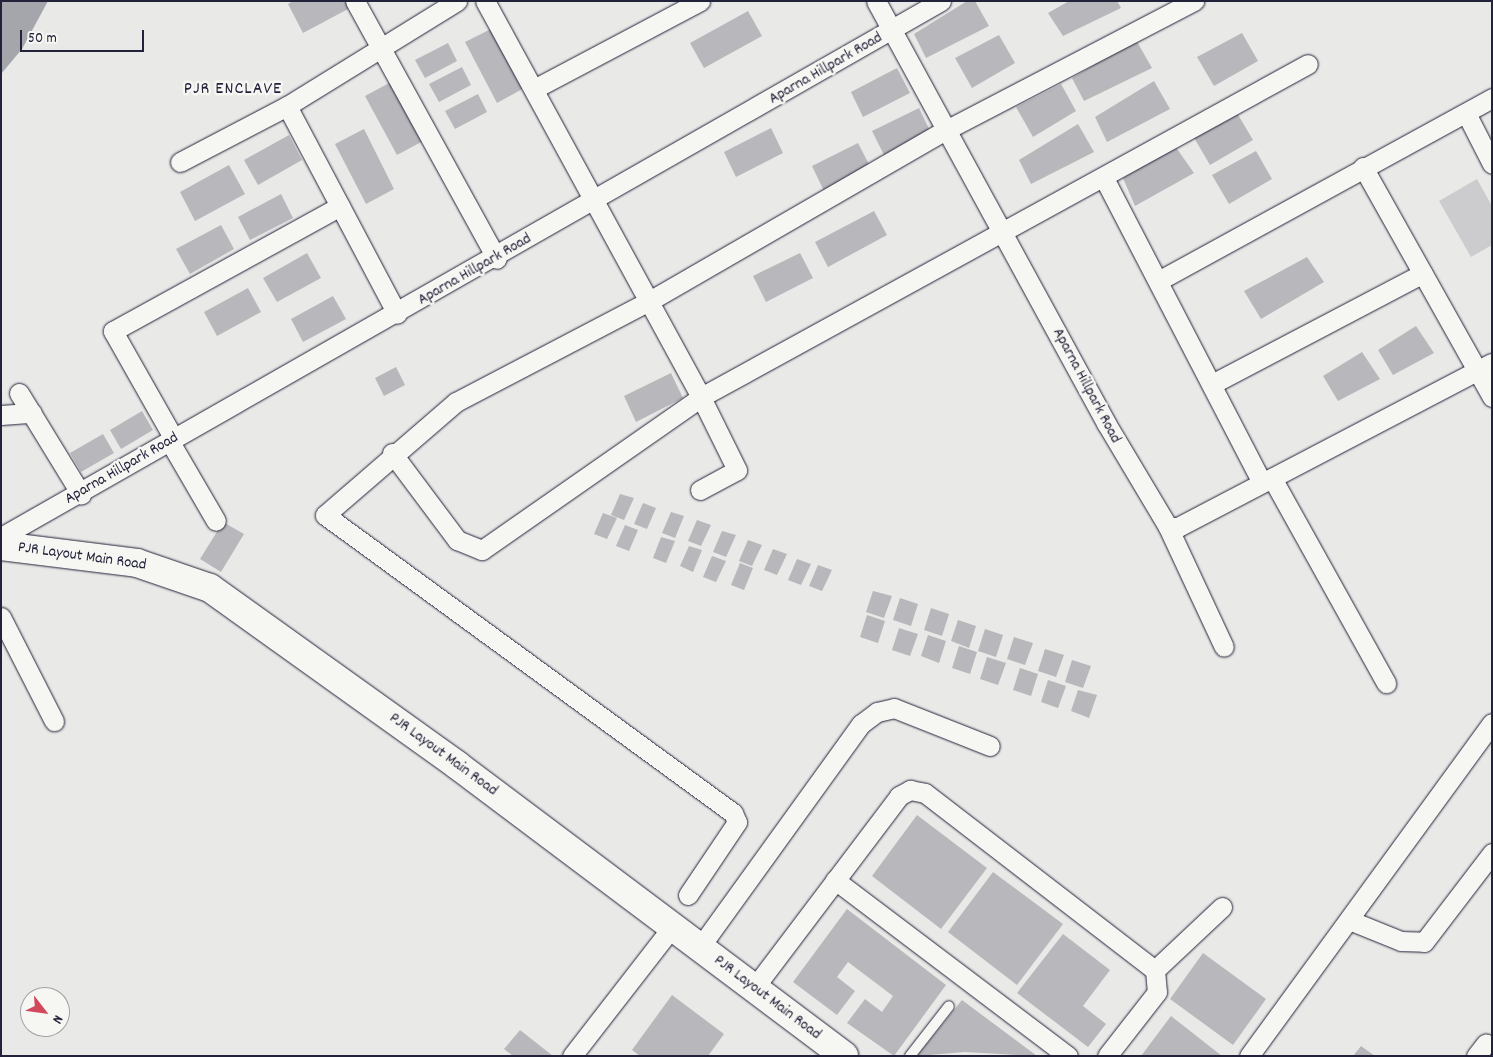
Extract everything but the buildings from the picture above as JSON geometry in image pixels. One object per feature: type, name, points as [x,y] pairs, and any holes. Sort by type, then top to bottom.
[{"type":"street","points":[[355,1],[497,258]]},
{"type":"street","points":[[180,162],[287,106],[456,1]]},
{"type":"street","points":[[485,1],[594,201],[651,300],[738,470],[700,490]]},
{"type":"street","points":[[534,89],[700,1]]},
{"type":"street","points":[[876,1],[893,31],[941,1]]},
{"type":"street","points":[[688,895],[738,822],[733,813],[325,515],[392,453],[456,402],[651,300],[946,130],[1194,1]]},
{"type":"street","name":"Aparna Hillpark Road","points":[[1,537],[81,494],[893,31],[1159,520],[1168,526],[1224,647]]},
{"type":"street","points":[[392,453],[457,540],[482,550],[701,397],[1003,231],[1104,178],[1308,64]]},
{"type":"street","points":[[1158,282],[1363,167],[1492,98]]},
{"type":"street","points":[[287,106],[398,314]]},
{"type":"street","points":[[1466,113],[1492,164]]},
{"type":"street","points":[[1363,167],[1423,274],[1485,367],[1492,397]]},
{"type":"street","points":[[1104,178],[1212,384],[1386,684]]},
{"type":"street","points":[[216,522],[113,331],[340,206]]},
{"type":"street","points":[[1212,384],[1423,274]]},
{"type":"street","points":[[1168,526],[1178,527],[1485,367]]},
{"type":"street","points":[[20,393],[81,494]]},
{"type":"street","points":[[1,415],[32,413]]},
{"type":"street","name":"PJR Layout Main Road","points":[[1,546],[137,563],[210,588],[668,934]]},
{"type":"street","name":"PJR Layout Main Road","points":[[1,559],[169,589],[201,601],[668,934],[700,947],[844,1056]]},
{"type":"street","points":[[1,617],[54,721]]},
{"type":"street","points":[[700,947],[861,724],[877,712],[894,708],[990,746]]},
{"type":"street","points":[[1257,1053],[1349,920],[1492,723]]},
{"type":"street","points":[[754,988],[899,796],[910,790],[925,792],[1155,970],[1158,992],[1107,1056]]},
{"type":"street","points":[[1349,920],[1400,941],[1424,942],[1492,853]]},
{"type":"street","points":[[835,880],[1068,1056]]},
{"type":"street","points":[[1155,970],[1222,907]]},
{"type":"street","points":[[581,1053],[668,934],[814,1056]]},
{"type":"lane","points":[[910,1056],[949,1006]]},
{"type":"shaded area","points":[[1,1],[48,1],[22,49],[1,74]]},
{"type":"shaded area","points":[[1477,179],[1492,206],[1492,245],[1471,257],[1439,201]]},
{"type":"district","name":"PJR ENCLAVE","points":[[233,90]]}]
